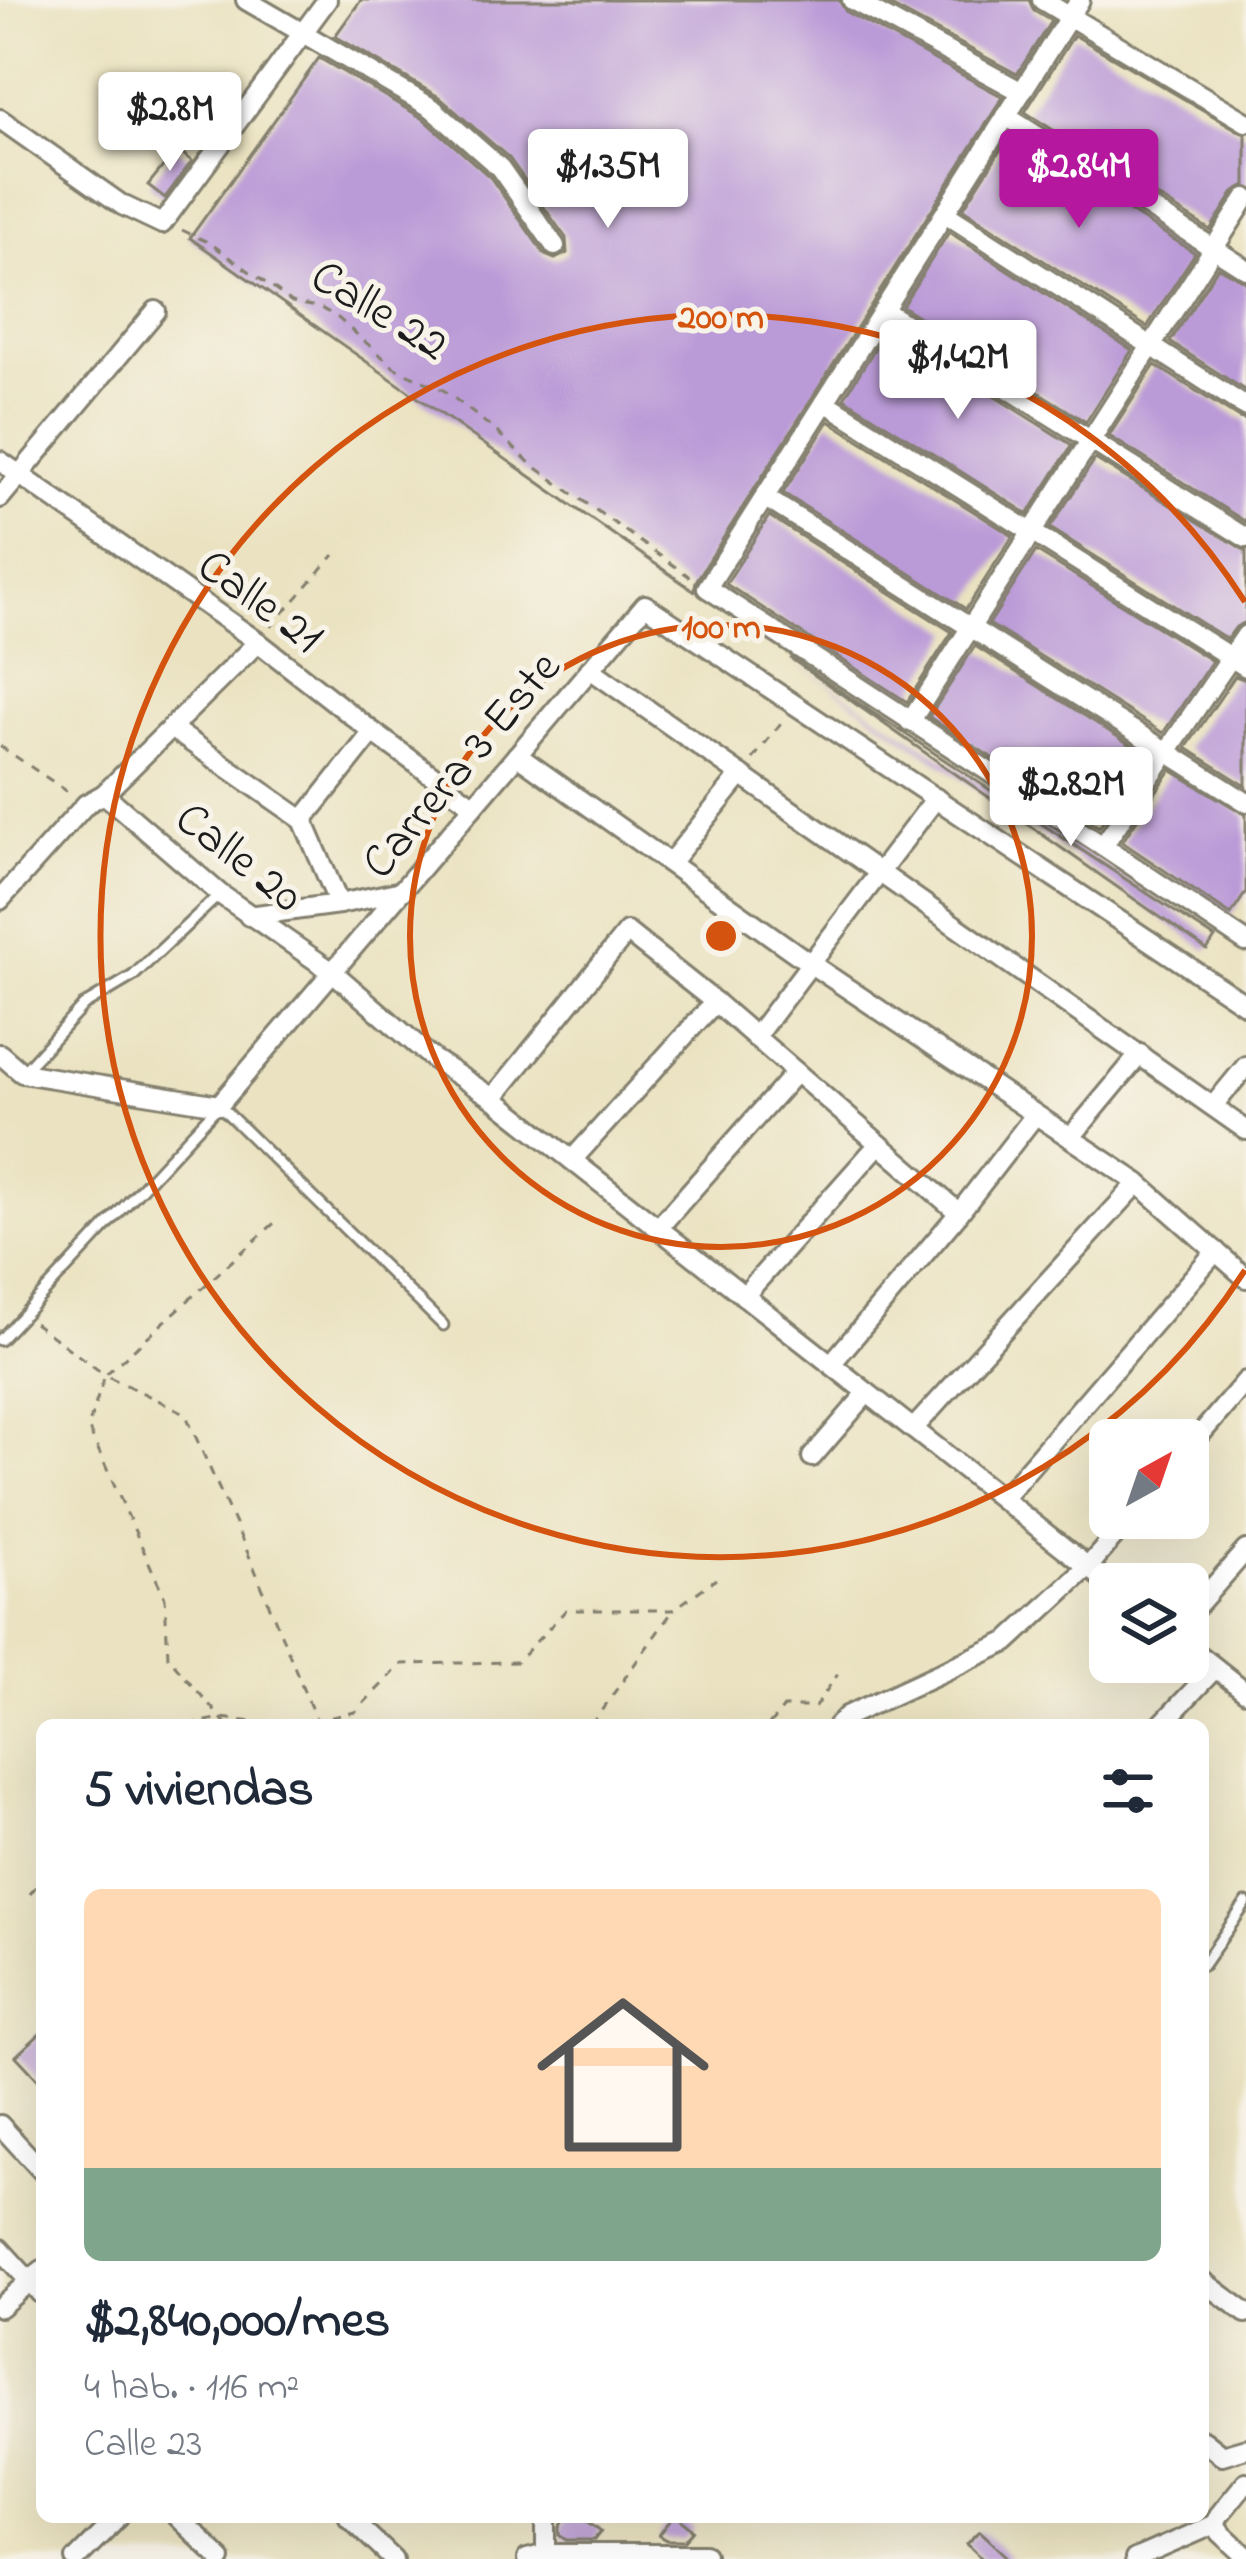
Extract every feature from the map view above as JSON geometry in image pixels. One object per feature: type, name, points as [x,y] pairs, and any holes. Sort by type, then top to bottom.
[{"type":"street","points":[[246,0],[432,108],[500,168],[555,246]]},
{"type":"street","points":[[0,119],[122,205],[162,224],[327,0]]},
{"type":"street","points":[[852,0],[1022,92]]},
{"type":"street","points":[[1042,0],[1075,8],[1246,122]]},
{"type":"street","points":[[1075,8],[706,588],[1246,942]]},
{"type":"street","points":[[1006,116],[1246,269]]},
{"type":"street","points":[[910,722],[1246,198]]},
{"type":"street","points":[[946,214],[1246,407]]},
{"type":"street","points":[[883,310],[1246,538]]},
{"type":"street","points":[[0,498],[156,311]]},
{"type":"street","points":[[825,402],[1239,662]]},
{"type":"street","name":"Calle 21","points":[[0,460],[258,642],[474,806]]},
{"type":"street","points":[[764,497],[1246,802]]},
{"type":"street","name":"Carrera 3 Este","points":[[219,1105],[645,605],[796,704]]},
{"type":"street","points":[[1103,846],[1168,752],[1239,662],[1246,635]]},
{"type":"street","points":[[0,900],[86,804],[104,794],[258,642]]},
{"type":"street","points":[[590,669],[1246,1130]]},
{"type":"street","points":[[796,704],[1246,1005]]},
{"type":"street","points":[[171,728],[303,820],[339,904]]},
{"type":"street","points":[[303,820],[373,732]]},
{"type":"street","points":[[517,755],[811,964],[1138,1183],[1246,1277]]},
{"type":"street","points":[[670,863],[741,775]]},
{"type":"street","name":"Calle 20","points":[[104,794],[220,894],[334,973],[433,1059],[493,1098],[1088,1567]]},
{"type":"street","points":[[755,1037],[936,798]]},
{"type":"street","points":[[249,916],[402,891]]},
{"type":"street","points":[[493,1098],[626,932],[715,1002],[959,1213]]},
{"type":"street","points":[[572,1160],[715,1002]]},
{"type":"street","points":[[0,1054],[22,1073],[219,1105]]},
{"type":"street","points":[[1072,1137],[1140,1054]]},
{"type":"street","points":[[1214,1105],[1246,1066]]},
{"type":"street","points":[[658,1228],[796,1072]]},
{"type":"street","points":[[831,1364],[1035,1115]]},
{"type":"street","points":[[743,1296],[879,1144]]},
{"type":"street","points":[[913,1429],[1138,1183]]},
{"type":"street","points":[[1002,1499],[1216,1251]]},
{"type":"street","points":[[1209,1424],[1246,1381]]},
{"type":"street","points":[[812,1457],[867,1393]]},
{"type":"street","points":[[844,1719],[1007,1642],[1112,1539]]},
{"type":"street","points":[[1209,1592],[1246,1550]]},
{"type":"street","points":[[1209,1663],[1246,1692]]},
{"type":"street","points":[[1167,1719],[1215,1668]]},
{"type":"street","points":[[0,2125],[36,2164]]},
{"type":"street","points":[[0,2249],[36,2280]]},
{"type":"street","points":[[0,2307],[36,2283]]},
{"type":"street","points":[[1209,2285],[1246,2312]]},
{"type":"street","points":[[1209,2445],[1222,2455],[1246,2448]]},
{"type":"street","points":[[1136,2559],[1215,2524],[1246,2482]]},
{"type":"street","points":[[76,2559],[112,2523]]},
{"type":"street","points":[[183,2523],[220,2559]]},
{"type":"street","points":[[355,2523],[393,2559]]},
{"type":"street","points":[[545,2523],[537,2557],[705,2554]]},
{"type":"street","points":[[1215,2524],[1246,2555]]},
{"type":"lane","points":[[22,1073],[84,1005],[134,976],[220,894]]},
{"type":"lane","points":[[0,1340],[219,1105],[443,1325]]},
{"type":"lane","points":[[1209,1956],[1246,1904]]},
{"type":"path","name":"Calle 22","points":[[162,224],[210,243],[292,302],[321,308],[338,318],[395,368],[445,391],[531,464],[706,588]]},
{"type":"path","points":[[258,642],[334,554]]},
{"type":"path","points":[[741,775],[796,704]]},
{"type":"path","points":[[0,746],[86,804]]},
{"type":"path","points":[[221,1718],[168,1657],[165,1598],[88,1427],[105,1375],[280,1218]]},
{"type":"path","points":[[22,1315],[105,1375],[185,1413],[315,1719]]},
{"type":"path","points":[[595,1719],[673,1610],[716,1579]]},
{"type":"path","points":[[331,1719],[355,1712],[402,1664],[518,1662],[566,1610],[673,1610]]},
{"type":"path","points":[[774,1719],[784,1707],[815,1707],[838,1674]]},
{"type":"path","points":[[216,1719],[229,1719]]},
{"type":"path","points":[[30,1894],[36,1886]]},
{"type":"building","points":[[361,0],[839,0],[846,12],[1003,97],[696,581],[694,591],[190,238],[319,58],[424,119],[490,177],[545,255],[555,259],[567,253],[566,238],[509,158],[439,97],[335,36]]},
{"type":"building","points":[[880,0],[1029,0],[1034,11],[1051,21],[1017,74]]},
{"type":"building","points":[[1074,35],[1246,135],[1246,185],[1235,191],[1210,230],[1025,112]]},
{"type":"building","points":[[1010,135],[1195,253],[1147,327],[963,209]]},
{"type":"building","points":[[177,149],[192,161],[165,198],[148,185]]},
{"type":"building","points":[[949,232],[1132,350],[1086,422],[902,306]]},
{"type":"building","points":[[1218,267],[1246,282],[1246,391],[1170,342]]},
{"type":"building","points":[[887,329],[1072,445],[1028,514],[844,398]]},
{"type":"building","points":[[1155,365],[1246,420],[1246,522],[1109,436]]},
{"type":"building","points":[[829,421],[1013,536],[966,609],[783,493]]},
{"type":"building","points":[[1095,459],[1246,551],[1246,622],[1227,639],[1050,528]]},
{"type":"building","points":[[769,516],[952,632],[907,702],[726,584]]},
{"type":"building","points":[[1036,551],[1212,661],[1163,733],[989,624]]},
{"type":"building","points":[[975,646],[1148,756],[1099,827],[929,717]]},
{"type":"building","points":[[790,658],[1215,938],[1207,950]]},
{"type":"building","points":[[1235,676],[1246,680],[1246,786],[1186,748]]},
{"type":"building","points":[[1171,770],[1246,815],[1246,892],[1231,915],[1122,842]]},
{"type":"building","points":[[36,2038],[36,2078],[16,2056]]},
{"type":"building","points":[[590,2523],[601,2531],[594,2540],[567,2540],[560,2535],[560,2527]]},
{"type":"building","points":[[668,2523],[685,2523],[694,2530],[685,2540],[659,2535]]},
{"type":"building","points":[[980,2531],[1010,2559],[983,2559],[967,2544]]}]
